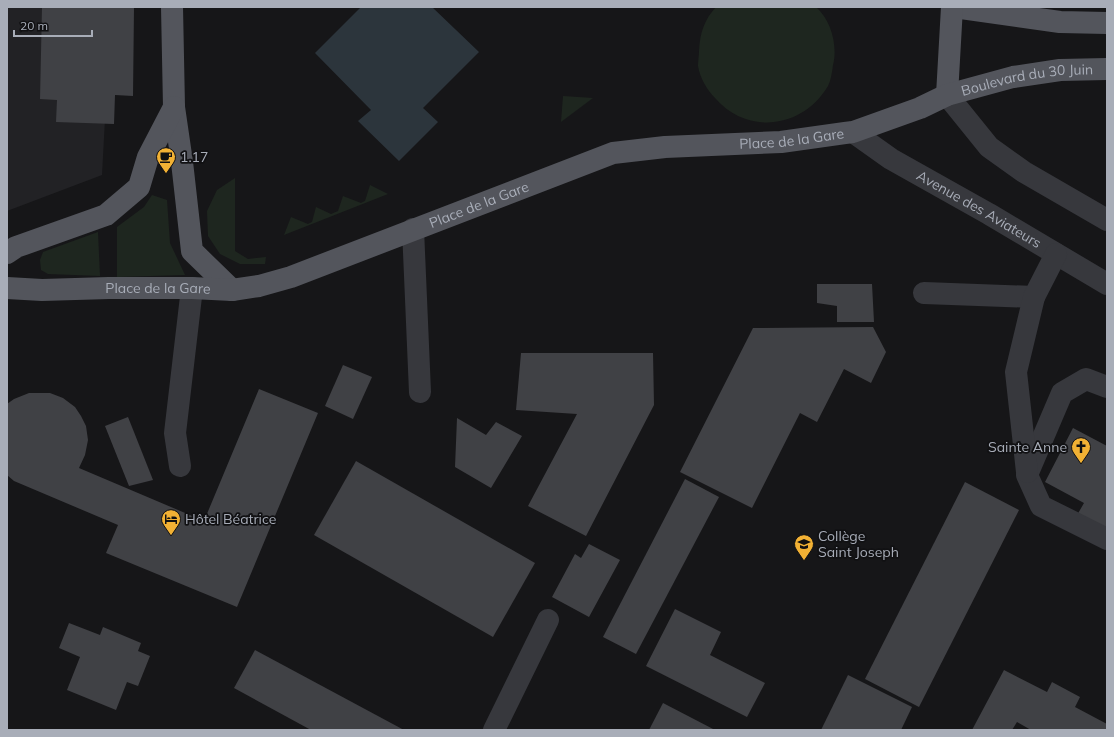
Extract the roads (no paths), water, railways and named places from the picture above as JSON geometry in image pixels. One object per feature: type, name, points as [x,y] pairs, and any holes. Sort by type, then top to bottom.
[{"type":"main road","points":[[172,7],[174,107],[192,250],[232,290]]},
{"type":"main road","points":[[947,95],[953,7],[1060,22],[1107,23]]},
{"type":"main road","name":"Boulevard du 30 Juin","points":[[947,95],[1013,77],[1046,72],[1107,69]]},
{"type":"main road","name":"Place de la Gare","points":[[7,288],[42,290],[192,288],[232,290],[259,286],[291,277],[613,153],[665,147],[781,142],[853,132],[920,108],[947,95]]},
{"type":"main road","points":[[7,253],[16,247],[106,215],[139,187],[148,157],[174,107]]},
{"type":"street","points":[[947,95],[989,147],[1024,172],[1107,220]]},
{"type":"street","name":"Avenue des Aviateurs","points":[[853,132],[891,159],[989,214],[1107,284]]},
{"type":"street","points":[[413,229],[420,392]]},
{"type":"street","points":[[1056,254],[1034,297],[1016,372],[1027,474],[1041,506],[1107,539]]},
{"type":"street","points":[[180,466],[175,433],[192,288]]},
{"type":"street","points":[[924,293],[1034,297]]},
{"type":"street","points":[[1027,474],[1062,393],[1086,379],[1107,387]]},
{"type":"street","points":[[494,730],[548,620]]},
{"type":"place","name":"1.17","points":[[166,174]]},
{"type":"place","name":"Sainte Anne","points":[[1081,464]]},
{"type":"place","name":"Hôtel Béatrice","points":[[171,536]]},
{"type":"place","name":"Collège Saint Joseph","points":[[804,561]]}]
